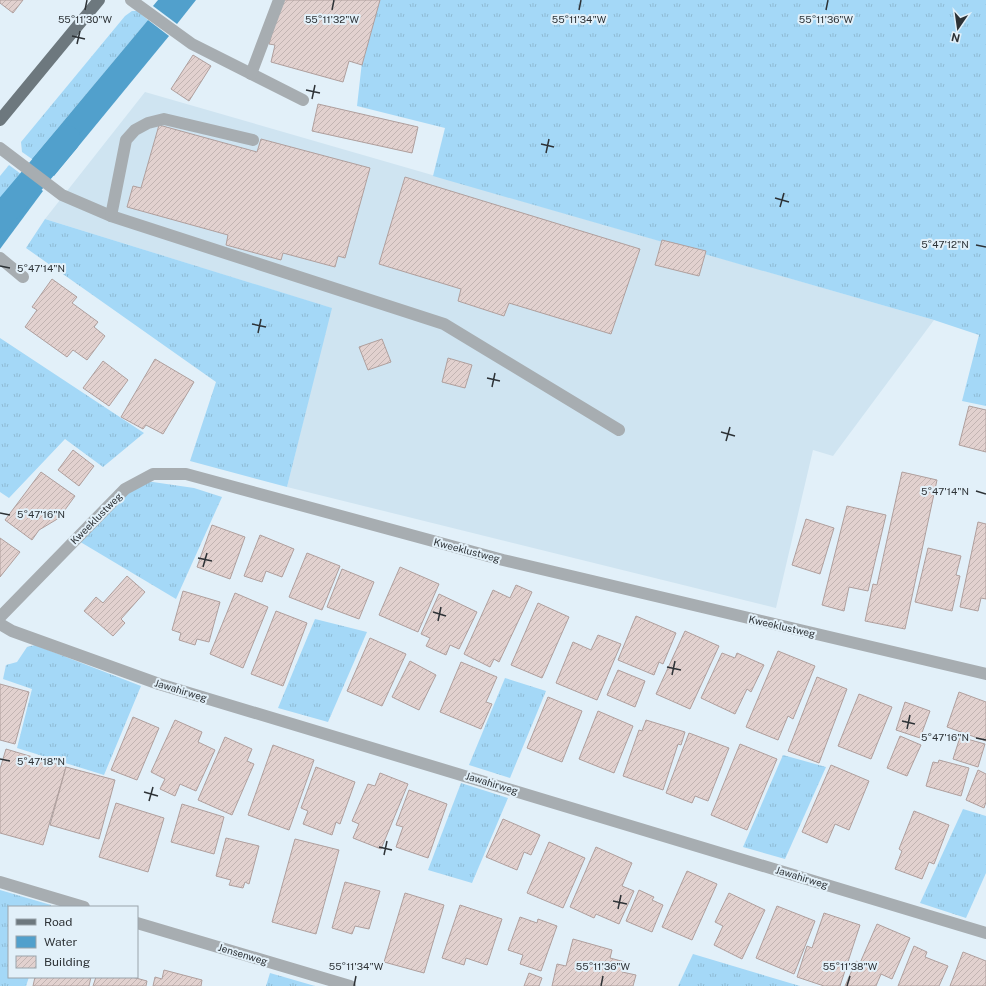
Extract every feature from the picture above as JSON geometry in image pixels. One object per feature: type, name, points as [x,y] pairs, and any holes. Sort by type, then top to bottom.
[{"type":"main road","points":[[0,120],[100,0]]},
{"type":"street","points":[[251,74],[279,0]]},
{"type":"street","points":[[134,2],[192,44],[303,100]]},
{"type":"street","points":[[111,216],[126,140],[135,130],[148,123],[164,119],[252,140]]},
{"type":"street","points":[[0,148],[62,195],[111,216],[444,324],[618,430]]},
{"type":"street","points":[[1,259],[23,278]]},
{"type":"street","name":"Kweeklustweg","points":[[0,617],[125,489],[153,474],[186,474],[503,560],[986,674]]},
{"type":"street","name":"Jawahirweg","points":[[0,624],[12,631],[159,684],[986,933]]},
{"type":"street","points":[[0,882],[81,906]]},
{"type":"street","name":"Jensenweg","points":[[138,923],[350,986]]},
{"type":"shaded area","points":[[145,92],[934,320],[833,456],[813,450],[776,608],[287,487],[331,308],[45,219]]},
{"type":"green space","points":[[369,0],[986,0],[986,406],[962,401],[979,335],[934,320],[433,176],[445,128],[357,106]]},
{"type":"green space","points":[[132,11],[137,11],[148,20],[32,159],[22,152],[21,142],[125,16]]},
{"type":"green space","points":[[9,165],[21,174],[0,202],[0,176]]},
{"type":"green space","points":[[45,219],[332,308],[287,487],[190,461],[216,382],[26,248]]},
{"type":"green space","points":[[0,338],[144,433],[103,467],[65,439],[9,498],[0,492]]},
{"type":"green space","points":[[146,481],[194,488],[222,497],[176,599],[72,537],[112,495]]},
{"type":"green space","points":[[315,619],[367,632],[328,722],[278,708]]},
{"type":"green space","points":[[35,645],[141,686],[104,775],[17,748],[32,689],[3,679],[6,665],[17,662],[27,647]]},
{"type":"green space","points":[[505,678],[546,691],[510,778],[469,765]]},
{"type":"green space","points":[[783,755],[826,767],[785,859],[743,847]]},
{"type":"green space","points":[[461,783],[508,798],[472,883],[428,870]]},
{"type":"green space","points":[[963,809],[986,816],[986,873],[966,918],[920,903]]},
{"type":"green space","points":[[0,890],[51,905],[8,906],[8,978],[29,978],[26,986],[0,986]]},
{"type":"green space","points":[[693,954],[800,986],[678,986]]},
{"type":"green space","points":[[270,973],[315,986],[266,986]]},
{"type":"water","points":[[158,0],[196,0],[177,24],[153,6]]},
{"type":"water","points":[[148,20],[169,36],[54,176],[32,159]]},
{"type":"water","points":[[21,174],[43,191],[0,249],[0,202]]},
{"type":"building","points":[[0,0],[23,0],[13,13],[0,3]]},
{"type":"building","points":[[282,0],[380,0],[362,65],[349,61],[343,82],[271,62],[275,45],[269,44]]},
{"type":"building","points":[[193,55],[211,66],[189,101],[171,89]]},
{"type":"building","points":[[318,104],[418,127],[412,153],[312,131]]},
{"type":"building","points":[[159,125],[257,152],[261,139],[370,168],[345,258],[338,256],[335,267],[283,253],[281,260],[226,245],[228,235],[127,207],[133,186],[141,188]]},
{"type":"building","points":[[405,177],[640,249],[611,334],[509,303],[504,316],[458,301],[461,289],[379,264]]},
{"type":"building","points":[[662,240],[706,251],[699,276],[655,265]]},
{"type":"building","points":[[52,279],[77,297],[72,303],[98,322],[94,327],[105,336],[87,360],[73,350],[67,357],[25,327],[37,310],[32,307]]},
{"type":"building","points":[[382,339],[391,362],[368,370],[359,347]]},
{"type":"building","points":[[448,358],[472,365],[465,388],[442,382]]},
{"type":"building","points":[[155,359],[194,382],[163,434],[146,425],[143,429],[121,417]]},
{"type":"building","points":[[103,361],[128,380],[109,406],[83,388]]},
{"type":"building","points":[[969,406],[986,410],[986,452],[959,445]]},
{"type":"building","points":[[73,450],[94,466],[79,486],[58,470]]},
{"type":"building","points":[[41,472],[75,496],[59,518],[39,530],[32,540],[5,520]]},
{"type":"building","points":[[902,472],[937,480],[905,629],[865,621],[873,584],[877,585]]},
{"type":"building","points":[[847,506],[886,515],[868,591],[849,587],[844,611],[822,605]]},
{"type":"building","points":[[806,519],[834,528],[820,574],[792,565]]},
{"type":"building","points":[[978,522],[986,524],[986,599],[981,598],[978,611],[960,607]]},
{"type":"building","points":[[212,525],[245,537],[230,579],[197,567]]},
{"type":"building","points":[[260,535],[294,549],[282,577],[266,571],[262,582],[244,576]]},
{"type":"building","points":[[0,538],[20,552],[0,577]]},
{"type":"building","points":[[928,548],[961,556],[956,575],[960,576],[952,611],[915,602]]},
{"type":"building","points":[[307,553],[340,566],[322,610],[289,597]]},
{"type":"building","points":[[400,567],[439,584],[418,632],[379,615]]},
{"type":"building","points":[[342,569],[374,582],[359,619],[327,607]]},
{"type":"building","points":[[127,576],[145,592],[121,619],[125,623],[113,636],[84,611],[96,597],[103,603]]},
{"type":"building","points":[[516,585],[532,592],[499,662],[494,659],[490,667],[464,654],[493,590],[510,598]]},
{"type":"building","points":[[183,591],[220,602],[209,642],[197,639],[195,645],[179,640],[181,633],[172,630]]},
{"type":"building","points":[[235,593],[268,607],[243,668],[210,654]]},
{"type":"building","points":[[439,594],[477,612],[459,649],[450,645],[446,655],[426,646],[430,638],[421,634]]},
{"type":"building","points":[[538,603],[569,617],[542,678],[511,665]]},
{"type":"building","points":[[276,611],[307,623],[283,686],[251,674]]},
{"type":"building","points":[[636,616],[676,633],[663,664],[659,662],[654,675],[618,660]]},
{"type":"building","points":[[685,631],[719,646],[690,709],[656,694]]},
{"type":"building","points":[[598,635],[621,644],[597,700],[556,683],[573,642],[591,650]]},
{"type":"building","points":[[370,638],[406,654],[382,706],[347,691]]},
{"type":"building","points":[[778,651],[815,666],[793,719],[788,716],[778,740],[746,727]]},
{"type":"building","points":[[722,653],[735,658],[737,653],[764,665],[751,692],[747,689],[735,714],[701,698]]},
{"type":"building","points":[[410,661],[436,675],[419,710],[392,697]]},
{"type":"building","points":[[461,662],[497,677],[486,702],[492,704],[481,729],[440,712]]},
{"type":"building","points":[[618,670],[645,681],[635,707],[607,695]]},
{"type":"building","points":[[817,677],[847,689],[819,763],[788,751]]},
{"type":"building","points":[[0,684],[29,692],[15,744],[0,740]]},
{"type":"building","points":[[959,692],[986,702],[986,741],[947,727]]},
{"type":"building","points":[[859,694],[892,707],[871,759],[838,746]]},
{"type":"building","points":[[548,697],[582,711],[562,762],[527,748]]},
{"type":"building","points":[[905,702],[930,711],[920,738],[896,730]]},
{"type":"building","points":[[598,711],[633,726],[614,773],[579,759]]},
{"type":"building","points":[[133,717],[159,728],[137,780],[111,770]]},
{"type":"building","points":[[175,720],[202,732],[198,742],[215,750],[196,791],[180,784],[175,796],[160,789],[165,779],[151,772]]},
{"type":"building","points":[[646,720],[685,732],[681,745],[678,744],[663,790],[623,776],[639,730],[642,731]]},
{"type":"building","points":[[689,733],[729,748],[708,801],[695,796],[692,803],[666,793]]},
{"type":"building","points":[[900,736],[921,745],[907,776],[887,768]]},
{"type":"building","points":[[225,737],[252,749],[247,761],[254,764],[232,815],[198,800]]},
{"type":"building","points":[[960,737],[985,744],[978,767],[953,759]]},
{"type":"building","points":[[740,744],[777,759],[747,830],[711,815]]},
{"type":"building","points":[[273,745],[314,760],[289,830],[248,815]]},
{"type":"building","points":[[6,749],[66,767],[43,845],[0,833],[0,769]]},
{"type":"building","points":[[939,760],[969,768],[961,796],[926,786],[933,762],[938,763]]},
{"type":"building","points":[[831,765],[869,781],[849,830],[835,824],[827,843],[802,832]]},
{"type":"building","points":[[66,767],[115,780],[99,839],[50,825]]},
{"type":"building","points":[[316,767],[355,782],[340,824],[336,822],[332,835],[303,824],[308,811],[301,808]]},
{"type":"building","points":[[978,770],[986,774],[986,802],[984,808],[966,800]]},
{"type":"building","points":[[380,773],[408,784],[381,849],[353,838],[359,824],[352,821],[368,784],[375,786]]},
{"type":"building","points":[[409,790],[447,804],[428,858],[396,847],[403,827],[396,825]]},
{"type":"building","points":[[116,803],[164,818],[148,872],[99,857]]},
{"type":"building","points":[[182,804],[224,817],[214,854],[171,842]]},
{"type":"building","points":[[914,811],[949,825],[934,864],[929,862],[922,879],[895,869],[902,851],[899,849]]},
{"type":"building","points":[[503,819],[540,835],[531,855],[524,852],[517,870],[486,857]]},
{"type":"building","points":[[226,838],[259,846],[249,884],[245,882],[243,888],[229,885],[231,880],[216,876]]},
{"type":"building","points":[[295,839],[339,850],[316,934],[272,922]]},
{"type":"building","points":[[549,842],[585,858],[563,908],[527,893]]},
{"type":"building","points":[[596,847],[632,863],[622,886],[634,891],[619,924],[596,914],[594,918],[570,907]]},
{"type":"building","points":[[687,871],[717,884],[692,940],[662,927]]},
{"type":"building","points":[[345,882],[380,891],[369,929],[355,926],[352,934],[332,928]]},
{"type":"building","points":[[639,890],[654,897],[652,900],[663,905],[652,932],[626,921]]},
{"type":"building","points":[[405,893],[444,905],[424,973],[384,962]]},
{"type":"building","points":[[729,893],[765,910],[742,959],[714,945],[723,926],[715,922]]},
{"type":"building","points":[[460,905],[502,919],[487,965],[466,958],[464,965],[442,958]]},
{"type":"building","points":[[777,906],[815,921],[794,974],[756,958]]},
{"type":"building","points":[[824,913],[860,925],[840,986],[824,986],[797,977],[807,946],[812,948]]},
{"type":"building","points":[[520,917],[537,923],[538,919],[557,926],[541,971],[520,964],[523,955],[508,950]]},
{"type":"building","points":[[877,924],[910,938],[892,979],[881,974],[876,986],[845,986],[856,961],[860,963]]},
{"type":"building","points":[[573,939],[612,950],[610,958],[625,962],[622,972],[636,975],[633,986],[552,986],[557,964],[566,966]]},
{"type":"building","points":[[914,946],[927,952],[925,957],[948,966],[939,986],[898,986]]},
{"type":"building","points":[[963,952],[986,961],[986,986],[950,986]]},
{"type":"building","points":[[164,970],[202,980],[201,986],[153,986],[155,977],[162,979]]},
{"type":"building","points":[[529,973],[542,978],[539,986],[524,986]]},
{"type":"building","points":[[35,978],[91,978],[89,986],[33,986]]},
{"type":"building","points":[[96,978],[136,978],[147,981],[146,986],[93,986]]},
{"type":"waterway","points":[[0,218],[67,139]]}]
